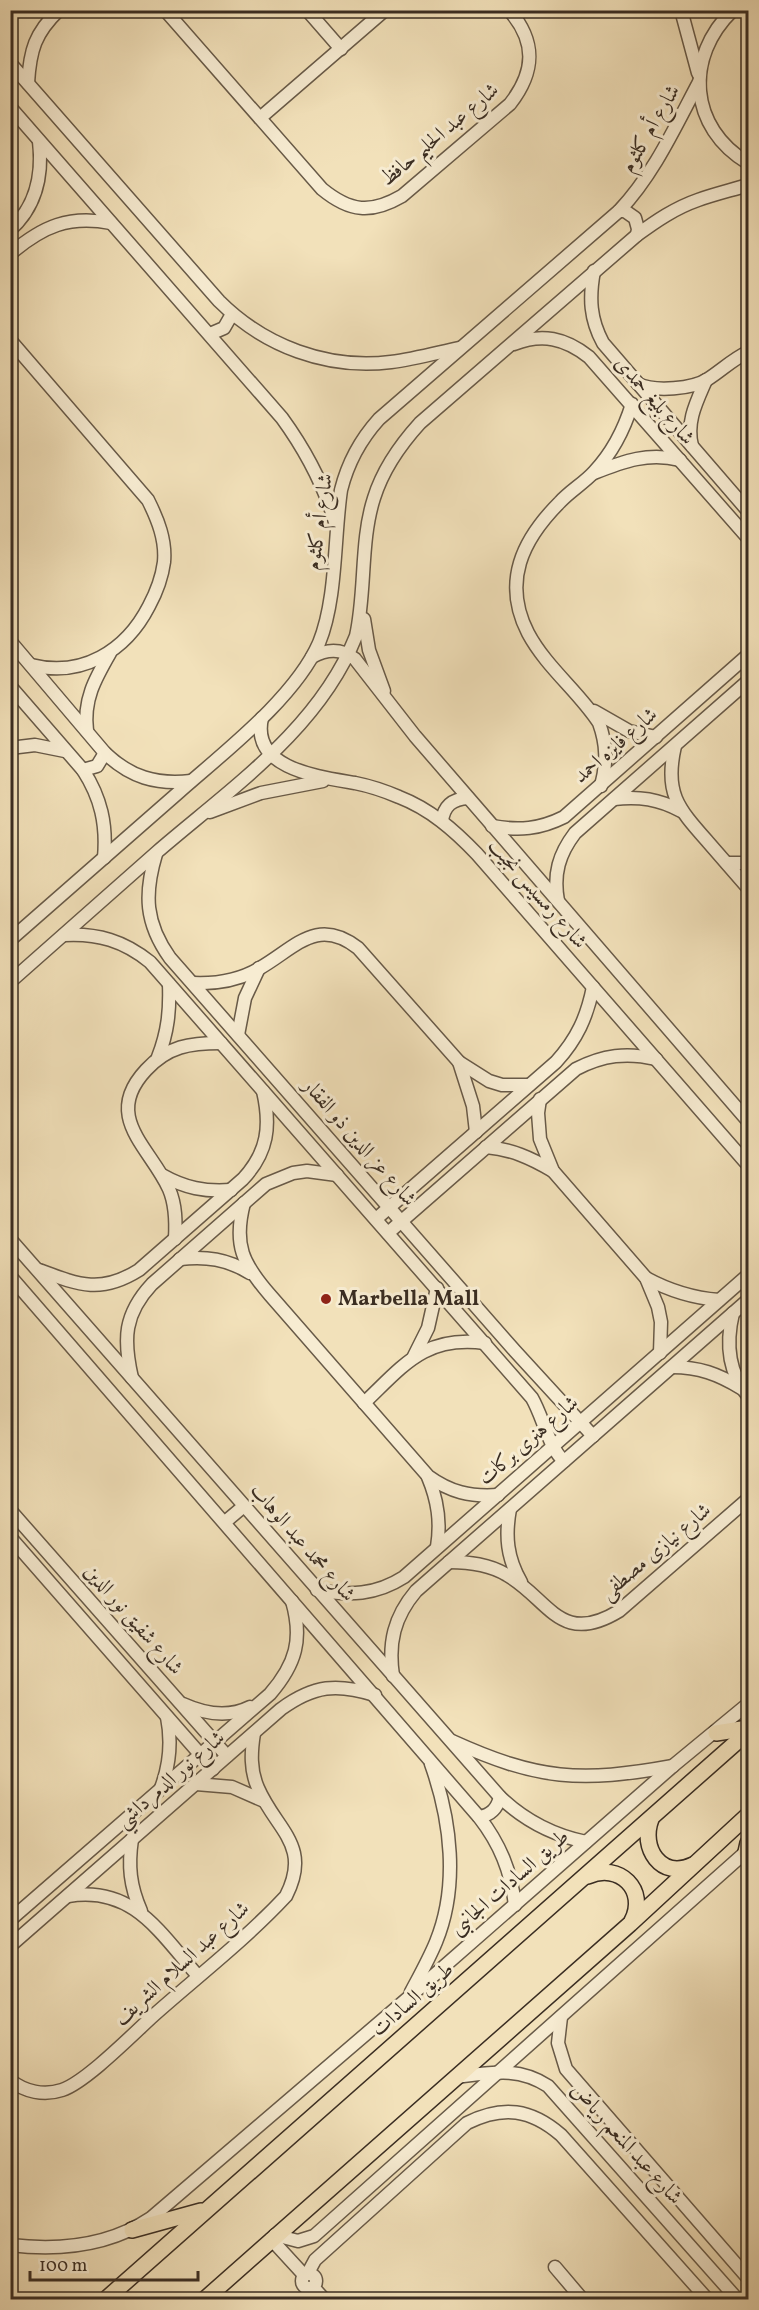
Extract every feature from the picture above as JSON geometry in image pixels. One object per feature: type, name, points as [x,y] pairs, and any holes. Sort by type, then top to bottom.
[{"type":"main road","points":[[716,1733],[748,1728]]},
{"type":"main road","name":"طريق السادات","points":[[105,2300],[748,1732]]},
{"type":"main road","points":[[204,2300],[630,1924],[748,1815]]},
{"type":"main road","points":[[651,1819],[646,1840],[656,1860],[676,1869],[687,1868],[697,1863]]},
{"type":"main road","points":[[586,1876],[608,1871],[628,1882],[637,1902],[630,1924]]},
{"type":"main road","points":[[132,2230],[207,2210]]},
{"type":"street","points":[[10,13],[20,10]]},
{"type":"street","points":[[28,83],[35,42],[41,30],[59,10]]},
{"type":"street","name":"شارع عبد الحليم حافظ","points":[[165,10],[322,189],[336,200],[352,207],[370,208],[387,204],[402,196],[510,104],[522,89],[528,71],[530,52],[525,34],[509,10]]},
{"type":"street","points":[[308,10],[341,49]]},
{"type":"street","points":[[260,118],[385,10]]},
{"type":"street","points":[[681,10],[699,80],[703,108],[714,132],[724,145],[748,163]]},
{"type":"street","points":[[699,80],[702,58],[709,39],[733,10]]},
{"type":"street","points":[[10,63],[232,314],[254,331],[295,351],[338,361],[389,362],[460,348]]},
{"type":"street","name":"شارع أم كلثوم","points":[[10,940],[262,718],[286,692],[312,657],[326,620],[336,528],[345,474],[359,444],[379,419],[619,211],[650,175],[699,80]]},
{"type":"street","points":[[10,107],[282,418],[297,438],[320,481],[336,528]]},
{"type":"street","points":[[10,230],[24,216],[38,187],[41,164],[39,140]]},
{"type":"street","points":[[10,982],[271,754],[318,701],[349,655],[356,636],[374,498],[393,457],[420,423],[594,271],[660,218],[678,208],[718,193],[748,185]]},
{"type":"street","points":[[619,211],[635,218],[637,235]]},
{"type":"street","points":[[10,254],[37,233],[51,226],[81,220],[111,223]]},
{"type":"street","name":"شارع بليغ حمدى","points":[[594,271],[591,309],[595,328],[615,358],[748,511]]},
{"type":"street","points":[[210,334],[224,328],[232,314]]},
{"type":"street","name":"شارع بليغ حمدى","points":[[507,347],[524,340],[542,337],[559,339],[575,346],[602,370],[748,538]]},
{"type":"street","points":[[11,340],[148,500],[158,519],[163,541],[164,562],[160,579],[141,620],[124,641],[110,653],[82,666],[70,669],[32,665]]},
{"type":"street","points":[[637,384],[646,388],[668,389],[706,380],[748,352]]},
{"type":"street","points":[[602,370],[605,363],[615,358]]},
{"type":"street","points":[[693,448],[690,438],[691,417],[706,380]]},
{"type":"street","points":[[601,786],[606,769],[604,738],[599,723],[530,636],[521,618],[516,599],[516,579],[520,558],[529,539],[558,503],[593,473],[616,442],[632,404]]},
{"type":"street","points":[[593,473],[641,457],[667,457],[680,460]]},
{"type":"street","points":[[362,600],[369,650],[383,689],[400,718]]},
{"type":"street","points":[[10,641],[118,766],[144,778],[172,784],[191,781]]},
{"type":"street","points":[[312,657],[334,650],[349,655]]},
{"type":"street","points":[[87,732],[86,702],[91,687],[110,653]]},
{"type":"street","name":"شارع رمسيس نجيب","points":[[349,655],[360,665],[400,718],[468,798],[748,1121]]},
{"type":"street","name":"شارع فايزه احمد","points":[[492,826],[521,830],[550,824],[564,817],[748,655]]},
{"type":"street","name":"شارع فايزه احمد","points":[[558,902],[556,872],[560,858],[575,833],[748,681]]},
{"type":"street","points":[[10,687],[83,770],[93,786],[105,821],[104,858]]},
{"type":"street","points":[[590,709],[629,732],[656,737]]},
{"type":"street","points":[[262,718],[261,737],[271,754]]},
{"type":"street","points":[[10,748],[35,745],[66,751]]},
{"type":"street","points":[[675,746],[671,762],[671,779],[674,796],[681,812],[748,888]]},
{"type":"street","points":[[83,770],[97,766],[105,753]]},
{"type":"street","name":"شارع رمسيس نجيب","points":[[271,754],[297,770],[331,780],[378,789],[400,797],[442,821],[477,854],[748,1165]]},
{"type":"street","points":[[195,819],[261,793],[331,780]]},
{"type":"street","points":[[612,799],[627,797],[654,800],[681,812]]},
{"type":"street","points":[[442,821],[447,806],[453,801],[468,798]]},
{"type":"street","points":[[587,798],[591,808],[599,811]]},
{"type":"street","name":"شارع عز الدين ذو الفقار","points":[[156,853],[150,872],[149,910],[153,928],[170,958],[515,1351],[593,1436]]},
{"type":"street","points":[[727,863],[748,862]]},
{"type":"street","points":[[193,984],[229,980],[259,968],[307,937],[320,934],[334,935],[347,939],[368,958],[459,1062],[489,1081],[508,1085],[529,1085]]},
{"type":"street","name":"شارع عز الدين ذو الفقار","points":[[64,935],[101,936],[119,942],[143,957],[169,984],[502,1362],[539,1409],[552,1447],[564,1461]]},
{"type":"street","points":[[238,1035],[245,998],[259,968]]},
{"type":"street","points":[[169,984],[168,1029],[158,1057],[135,1083],[128,1109],[135,1136],[169,1189],[174,1205],[175,1239]]},
{"type":"street","points":[[376,1219],[529,1085],[570,1046],[589,1008],[593,987]]},
{"type":"street","points":[[158,1057],[181,1047],[221,1043]]},
{"type":"street","points":[[388,1233],[569,1074],[591,1061],[624,1054],[656,1059]]},
{"type":"street","points":[[459,1062],[473,1107],[476,1132]]},
{"type":"street","points":[[36,1268],[76,1283],[109,1285],[139,1270],[254,1167],[262,1154],[267,1138],[268,1122],[263,1090]]},
{"type":"street","points":[[540,1099],[538,1113],[540,1139],[553,1171]]},
{"type":"street","points":[[486,1147],[512,1150],[553,1171],[646,1278],[658,1307],[661,1322],[660,1353]]},
{"type":"street","points":[[132,1379],[126,1344],[128,1327],[132,1311],[146,1290],[266,1184],[293,1173],[308,1171],[337,1175]]},
{"type":"street","points":[[161,1174],[177,1184],[195,1189],[231,1190]]},
{"type":"street","points":[[244,1203],[240,1217],[241,1246],[251,1273],[364,1403],[428,1476],[453,1491],[468,1495],[498,1495]]},
{"type":"street","name":"شارع محمد عبد الوهاب","points":[[10,1239],[500,1797],[525,1819],[539,1827],[586,1842]]},
{"type":"street","points":[[180,1259],[210,1258],[224,1261],[251,1273]]},
{"type":"street","name":"شارع هنرى بركات","points":[[317,1590],[351,1594],[378,1590],[404,1577],[748,1275]]},
{"type":"street","points":[[10,1276],[479,1816],[491,1832],[504,1858],[513,1886],[515,1905]]},
{"type":"street","points":[[646,1278],[681,1293],[719,1300]]},
{"type":"street","points":[[364,1403],[414,1356],[428,1328],[437,1288]]},
{"type":"street","name":"شارع هنرى بركات","points":[[394,1677],[391,1643],[399,1615],[416,1591],[748,1300]]},
{"type":"street","points":[[734,1313],[730,1328],[730,1360],[746,1393]]},
{"type":"street","points":[[414,1356],[457,1341],[485,1344]]},
{"type":"street","points":[[502,1362],[515,1351]]},
{"type":"street","points":[[672,1367],[702,1369],[717,1374],[746,1393]]},
{"type":"street","points":[[428,1476],[438,1511],[437,1548]]},
{"type":"street","name":"شارع نيازى مصطفى","points":[[449,1562],[469,1562],[488,1566],[507,1574],[559,1618],[574,1623],[590,1623],[605,1619],[619,1611],[748,1499]]},
{"type":"street","points":[[225,1522],[244,1506]]},
{"type":"street","name":"شارع نيازى مصطفى","points":[[510,1509],[506,1528],[507,1548],[513,1568],[523,1586]]},
{"type":"street","name":"شارع شفيق نور الدين","points":[[10,1510],[227,1756]]},
{"type":"street","name":"شارع شفيق نور الدين","points":[[10,1538],[213,1769]]},
{"type":"street","points":[[10,1555],[29,1558]]},
{"type":"street","name":"شارع نور الدمرداشي","points":[[10,1920],[262,1701],[284,1678],[293,1659],[297,1638],[296,1617],[290,1597]]},
{"type":"street","name":"شارع نور الدمرداشي","points":[[10,1946],[227,1756],[298,1697],[316,1690],[336,1687],[356,1689],[375,1695]]},
{"type":"street","points":[[180,1703],[200,1712],[221,1714],[243,1711],[262,1701]]},
{"type":"street","name":"طريق السادات الجانبى","points":[[10,2245],[60,2247],[86,2245],[110,2239],[132,2230],[170,2203],[674,1765],[716,1733],[748,1704]]},
{"type":"street","points":[[161,1789],[170,1751],[170,1734],[166,1715]]},
{"type":"street","name":"شارع عبد السلام الشريف","points":[[10,2080],[27,2090],[39,2093],[62,2090],[73,2085],[286,1896],[293,1882],[296,1866],[295,1851],[289,1836],[264,1801],[257,1785],[252,1768],[251,1751],[254,1733]]},
{"type":"street","points":[[447,1739],[511,1766],[568,1776],[597,1777],[626,1774],[674,1765]]},
{"type":"street","points":[[408,1998],[437,1941],[449,1892],[449,1838],[445,1810],[427,1755]]},
{"type":"street","points":[[196,1784],[232,1787],[264,1801]]},
{"type":"street","points":[[479,1816],[485,1816],[496,1809],[500,1797]]},
{"type":"street","points":[[132,1839],[129,1858],[130,1878],[143,1914]]},
{"type":"street","points":[[273,2237],[298,2241],[314,2236],[748,1848]]},
{"type":"street","points":[[67,1896],[83,1893],[115,1898],[130,1905],[143,1914],[198,1976]]},
{"type":"street","name":"شارع عبد المنعم رياض","points":[[561,2017],[558,2043],[566,2069],[744,2266],[748,2278]]},
{"type":"street","name":"شارع عبد المنعم رياض","points":[[456,2077],[496,2073],[523,2074],[536,2078],[548,2086],[738,2300]]},
{"type":"street","points":[[562,2101],[569,2091],[579,2086]]},
{"type":"street","points":[[306,2274],[315,2260],[467,2123],[482,2115],[516,2112],[533,2116],[548,2124],[561,2135],[708,2300]]},
{"type":"street","points":[[273,2237],[306,2274],[316,2278],[314,2287],[325,2300]]},
{"type":"street","points":[[555,2267],[583,2300]]},
{"type":"street","points":[[215,2300],[222,2283]]},
{"type":"place","name":"Marbella Mall","points":[[326,1299]]}]
